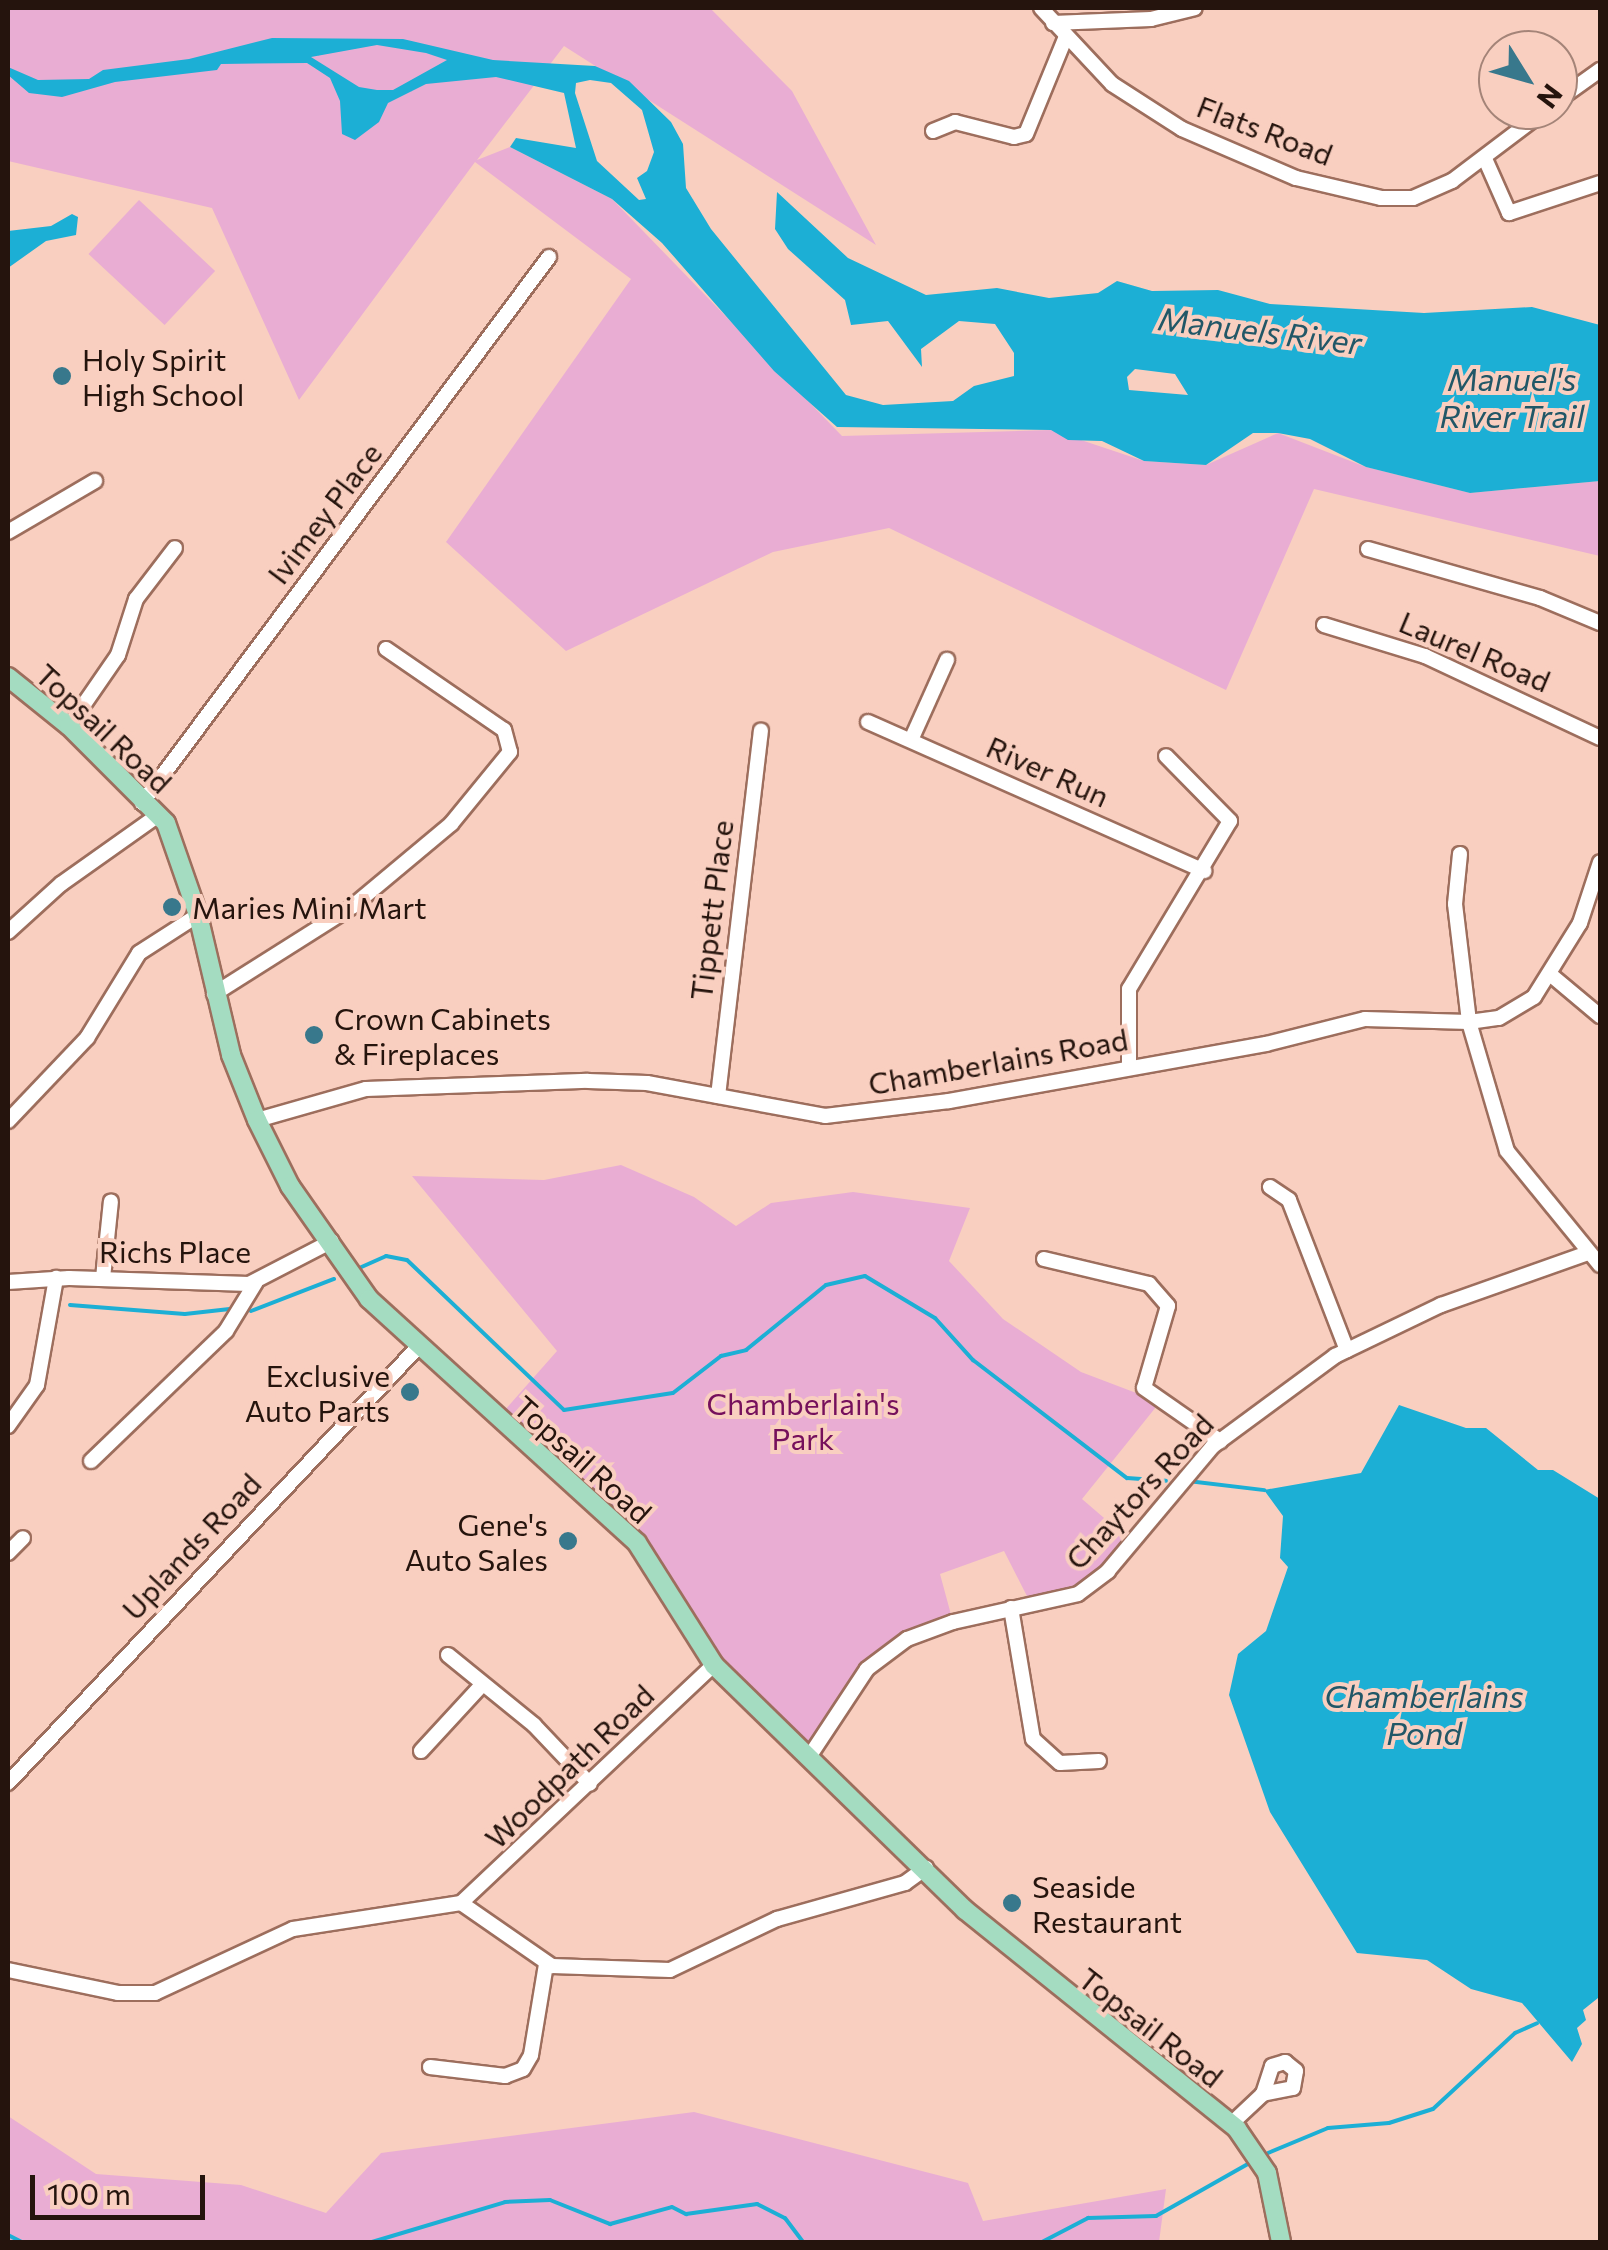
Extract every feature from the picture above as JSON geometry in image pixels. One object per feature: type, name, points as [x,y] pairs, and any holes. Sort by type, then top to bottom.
[{"type":"main road","name":"Topsail Road","points":[[8,677],[69,726],[157,816],[185,869],[214,994],[257,1120],[290,1186],[332,1240],[369,1299],[417,1348],[637,1542],[714,1665],[965,1910],[1118,2039],[1231,2124],[1267,2173],[1281,2242]]},
{"type":"street","name":"Flats Road","points":[[1041,8],[1065,39],[1150,112],[1296,178],[1381,198],[1414,198],[1486,161],[1522,130]]},
{"type":"street","points":[[1052,22],[1150,19],[1195,8]]},
{"type":"street","points":[[933,131],[956,122],[1014,137],[1026,134],[1065,39]]},
{"type":"street","points":[[1578,86],[1600,70]]},
{"type":"street","points":[[1486,161],[1509,214],[1600,183]]},
{"type":"street","name":"Ivimey Place","points":[[142,802],[549,257]]},
{"type":"street","points":[[8,532],[95,481]]},
{"type":"street","points":[[69,726],[118,655],[136,599],[175,548]]},
{"type":"street","points":[[1368,549],[1540,598],[1600,624]]},
{"type":"street","name":"Laurel Road","points":[[1324,625],[1424,656],[1600,738]]},
{"type":"street","points":[[214,994],[353,906],[460,815],[510,752],[504,730],[386,649]]},
{"type":"street","points":[[911,740],[947,660]]},
{"type":"street","name":"River Run","points":[[868,722],[1204,871]]},
{"type":"street","name":"Tippett Place","points":[[718,1096],[761,731]]},
{"type":"street","points":[[1129,1068],[1129,989],[1204,871],[1230,821],[1166,756]]},
{"type":"street","points":[[8,932],[157,816]]},
{"type":"street","points":[[1460,854],[1455,904],[1469,1022],[1507,1151],[1600,1265]]},
{"type":"street","name":"Chamberlains Road","points":[[257,1120],[366,1089],[412,1084],[647,1083],[825,1116],[1129,1068],[1365,1019],[1469,1022],[1499,1018],[1534,996],[1551,975],[1580,922],[1600,862]]},
{"type":"street","points":[[8,1121],[86,1038],[139,953],[198,914]]},
{"type":"street","points":[[1551,975],[1600,1016]]},
{"type":"street","points":[[1270,1186],[1289,1200],[1347,1350]]},
{"type":"street","points":[[103,1278],[111,1200]]},
{"type":"street","name":"Richs Place","points":[[8,1282],[103,1278],[256,1282],[332,1240]]},
{"type":"street","name":"Chaytors Road","points":[[809,1757],[867,1669],[907,1639],[1011,1608],[1078,1594],[1108,1571],[1220,1441],[1347,1350],[1441,1305],[1588,1252]]},
{"type":"street","points":[[1044,1259],[1149,1284],[1168,1306],[1144,1388],[1220,1441]]},
{"type":"street","points":[[8,1426],[37,1385],[56,1278]]},
{"type":"street","points":[[91,1462],[226,1330],[256,1282]]},
{"type":"street","name":"Uplands Road","points":[[8,1783],[417,1348]]},
{"type":"street","points":[[8,1554],[23,1538]]},
{"type":"street","points":[[1011,1608],[1033,1739],[1060,1763],[1099,1761]]},
{"type":"street","points":[[448,1656],[534,1725],[590,1784]]},
{"type":"street","name":"Woodpath Road","points":[[461,1903],[714,1665]]},
{"type":"street","points":[[421,1750],[481,1686]]},
{"type":"street","points":[[8,1970],[109,1992],[154,1993],[293,1929],[461,1903],[546,1964],[678,1969],[777,1919],[909,1882],[926,1868]]},
{"type":"street","points":[[430,2067],[501,2076],[522,2069],[531,2055],[546,1964]]},
{"type":"street","points":[[1231,2124],[1264,2094]]},
{"type":"green space","points":[[8,8],[710,8],[792,91],[876,245],[564,46],[477,160],[510,147],[612,199],[842,436],[1051,430],[1144,461],[1206,465],[1278,433],[1366,467],[1470,493],[1600,481],[1600,556],[1314,489],[1226,690],[889,528],[773,552],[566,651],[446,542],[631,279],[475,162],[299,400],[212,208],[8,161]]},
{"type":"green space","points":[[139,200],[215,271],[165,325],[89,254]]},
{"type":"green space","name":"Chamberlain's Park","points":[[621,1165],[694,1197],[736,1226],[771,1203],[853,1192],[970,1208],[949,1261],[1003,1319],[1081,1372],[1160,1402],[1082,1499],[1132,1542],[1078,1594],[1031,1604],[1004,1551],[940,1574],[953,1622],[907,1639],[867,1669],[809,1757],[714,1665],[637,1543],[497,1419],[557,1351],[412,1176],[544,1180]]},
{"type":"green space","points":[[694,2112],[968,2183],[983,2221],[1166,2189],[1159,2242],[8,2242],[8,2116],[96,2174],[241,2185],[326,2213],[381,2153]]},
{"type":"water","name":"Manuel's River Trail","points":[[272,38],[403,39],[493,60],[595,66],[629,81],[671,122],[683,144],[686,188],[711,229],[846,395],[883,405],[953,401],[974,386],[1014,376],[1014,353],[995,324],[959,321],[921,349],[922,367],[888,321],[851,325],[845,300],[788,249],[775,229],[777,192],[848,258],[926,295],[997,288],[1049,298],[1098,293],[1117,281],[1152,291],[1218,290],[1270,304],[1424,313],[1532,307],[1600,325],[1600,481],[1470,493],[1366,467],[1310,439],[1278,433],[1253,433],[1206,465],[1144,461],[1102,441],[1068,440],[1051,430],[837,427],[774,371],[662,243],[612,199],[510,147],[516,138],[576,148],[564,93],[496,77],[426,84],[388,103],[379,122],[355,140],[342,134],[340,101],[330,78],[307,63],[221,64],[217,70],[115,82],[62,97],[29,93],[8,75],[8,67],[38,80],[89,79],[103,70],[189,59]],"holes":[[[377,45],[426,53],[447,60],[393,90],[377,90],[359,87],[311,57]],[[576,83],[611,83],[642,110],[654,152],[647,171],[637,178],[646,199],[639,200],[597,161],[575,93]],[[1135,369],[1175,374],[1188,395],[1129,390],[1127,377]]]},
{"type":"water","points":[[72,214],[78,217],[76,235],[46,241],[8,268],[8,231],[51,226]]},
{"type":"water","name":"Chamberlains Pond","points":[[1399,1405],[1466,1428],[1486,1428],[1538,1470],[1553,1470],[1600,1499],[1600,1975],[1598,1998],[1583,2010],[1586,2020],[1577,2028],[1582,2044],[1572,2062],[1522,2003],[1471,1989],[1427,1960],[1357,1953],[1270,1812],[1229,1695],[1238,1654],[1266,1631],[1288,1567],[1280,1558],[1283,1516],[1264,1490],[1361,1473]]},
{"type":"waterway","points":[[357,1269],[386,1256],[407,1260],[564,1410],[673,1393],[721,1356],[746,1350],[826,1285],[865,1276],[935,1318],[973,1360],[1127,1478],[1166,1481]]},
{"type":"waterway","points":[[251,1311],[334,1279]]},
{"type":"waterway","points":[[70,1305],[185,1314],[230,1309]]},
{"type":"waterway","points":[[1188,1481],[1264,1490]]},
{"type":"waterway","points":[[1268,2153],[1328,2128],[1389,2123],[1433,2109],[1515,2033],[1537,2023]]},
{"type":"waterway","points":[[1042,2242],[1088,2218],[1156,2216],[1248,2164]]},
{"type":"waterway","points":[[372,2242],[505,2202],[550,2200],[610,2224],[672,2207],[686,2214],[757,2204],[785,2218],[803,2242]]},
{"type":"waterway","points":[[8,2235],[22,2242]]},
{"type":"place","name":"Holy Spirit High School","points":[[62,376]]},
{"type":"place","name":"Maries Mini Mart","points":[[172,907]]},
{"type":"place","name":"Crown Cabinets & Fireplaces","points":[[314,1035]]},
{"type":"place","name":"Exclusive Auto Parts","points":[[410,1392]]},
{"type":"place","name":"Gene's Auto Sales","points":[[568,1541]]},
{"type":"place","name":"Seaside Restaurant","points":[[1012,1903]]},
{"type":"water label","name":"Manuels River","points":[[1260,330]]}]
